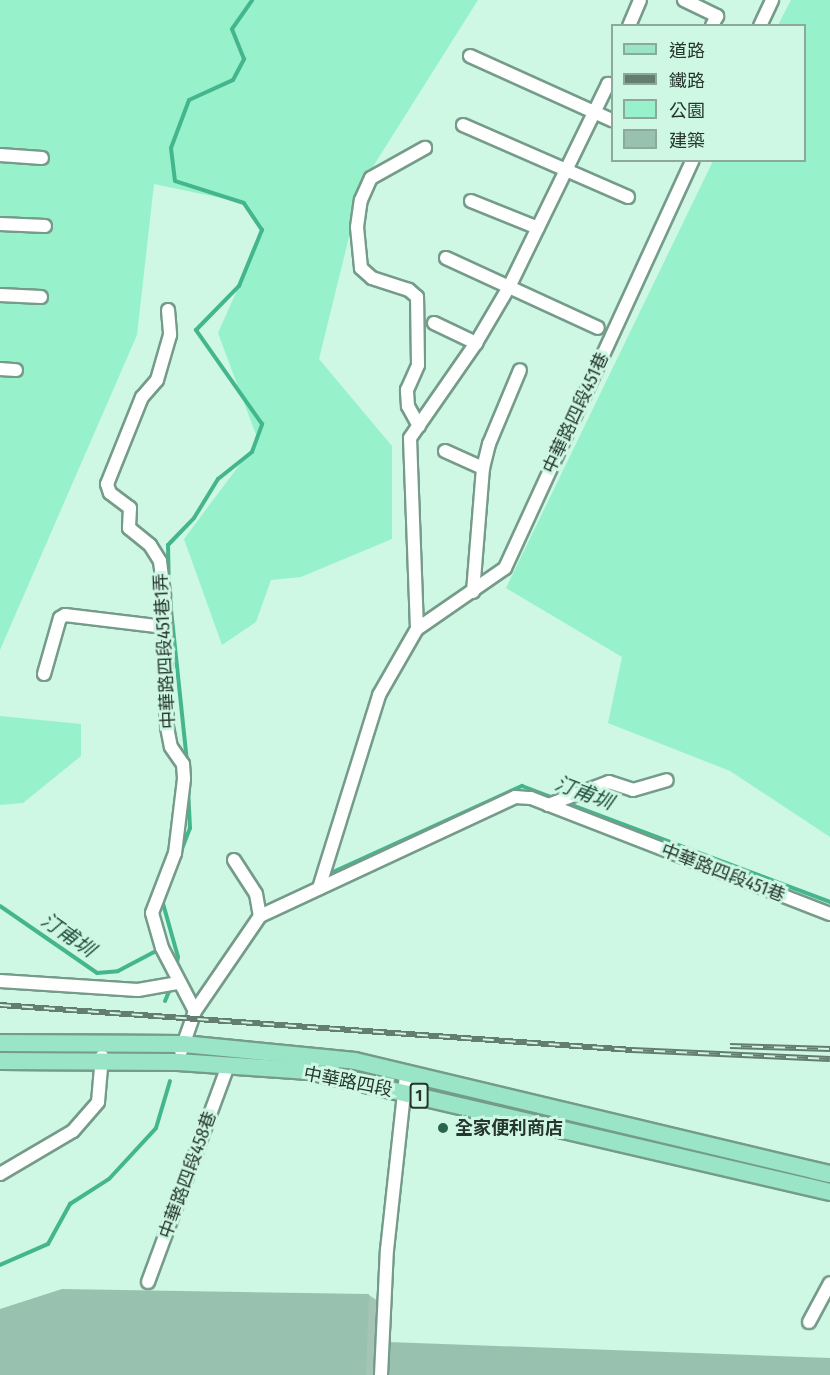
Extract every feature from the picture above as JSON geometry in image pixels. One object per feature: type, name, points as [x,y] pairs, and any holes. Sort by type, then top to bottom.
[{"type":"main road","name":"中華路四段","points":[[0,1043],[183,1044],[355,1062],[830,1174]]},
{"type":"main road","name":"中華路四段","points":[[0,1060],[178,1062],[227,1068],[309,1071],[830,1192]]},
{"type":"lane","points":[[630,24],[640,0]]},
{"type":"lane","points":[[684,0],[717,16],[713,24]]},
{"type":"lane","points":[[761,24],[772,0]]},
{"type":"lane","points":[[470,56],[611,120]]},
{"type":"lane","points":[[417,629],[410,438],[476,343],[509,287],[608,84],[611,85]]},
{"type":"lane","points":[[464,125],[628,197]]},
{"type":"lane","points":[[419,426],[408,406],[407,390],[418,365],[417,297],[409,290],[372,278],[361,268],[357,227],[361,200],[371,178],[425,148]]},
{"type":"lane","points":[[0,156],[42,158]]},
{"type":"lane","name":"中華路四段451巷","points":[[319,888],[379,695],[417,629],[505,568],[692,162]]},
{"type":"lane","points":[[471,201],[538,228]]},
{"type":"lane","points":[[0,224],[45,226]]},
{"type":"lane","name":"中華路四段451巷","points":[[446,258],[598,328]]},
{"type":"lane","points":[[0,295],[41,297]]},
{"type":"lane","name":"中華路四段451巷1弄","points":[[168,310],[170,335],[157,380],[142,397],[106,484],[110,494],[130,508],[129,528],[150,545],[160,561],[168,727],[171,747],[183,764],[184,779],[175,853],[152,913],[171,968],[195,1011]]},
{"type":"lane","points":[[434,323],[476,343]]},
{"type":"lane","points":[[0,369],[16,370]]},
{"type":"lane","points":[[473,592],[483,468],[520,370]]},
{"type":"lane","points":[[445,451],[483,468]]},
{"type":"lane","points":[[44,674],[60,618],[65,615],[164,627]]},
{"type":"lane","points":[[548,805],[609,782],[633,790],[667,780]]},
{"type":"lane","name":"中華路四段451巷","points":[[260,916],[500,801],[531,798],[830,914]]},
{"type":"lane","points":[[178,1062],[195,1011],[260,916],[256,894],[234,860]]},
{"type":"lane","points":[[0,981],[138,990],[178,983]]},
{"type":"lane","points":[[0,1174],[72,1131],[98,1102],[103,1062],[102,1042]]},
{"type":"lane","name":"中華路四段458巷","points":[[148,1282],[227,1068]]},
{"type":"lane","points":[[381,1375],[387,1239],[402,1092],[406,1074]]},
{"type":"lane","points":[[809,1322],[830,1283]]},
{"type":"green space","points":[[0,0],[478,0],[362,184],[319,359],[392,446],[392,539],[301,577],[271,580],[256,622],[222,645],[184,539],[258,440],[218,333],[263,232],[245,203],[154,184],[137,335],[0,650]]},
{"type":"green space","points":[[791,0],[830,0],[830,837],[730,771],[608,723],[622,657],[506,588],[713,162],[806,162],[806,24],[779,24]]},
{"type":"green space","points":[[0,716],[81,724],[81,756],[23,803],[0,805]]},
{"type":"building","points":[[62,1289],[369,1294],[366,1375],[0,1375],[0,1309]]},
{"type":"building","points":[[388,1342],[830,1358],[830,1375],[387,1375]]},
{"type":"waterway","points":[[169,593],[168,545],[194,518],[218,479],[252,452],[262,424],[196,330],[239,286],[262,230],[244,203],[175,181],[171,148],[189,100],[233,80],[244,59],[232,29],[252,0]]},
{"type":"waterway","points":[[170,600],[187,763]]},
{"type":"waterway","name":"汀甫圳","points":[[333,872],[522,786],[554,798]]},
{"type":"waterway","points":[[180,854],[190,828],[188,788]]},
{"type":"waterway","name":"汀甫圳","points":[[564,802],[830,902]]},
{"type":"waterway","points":[[162,900],[178,957],[176,968]]},
{"type":"waterway","name":"汀甫圳","points":[[0,906],[97,973],[118,971],[156,951]]},
{"type":"waterway","points":[[165,1001],[171,987]]},
{"type":"waterway","points":[[0,1265],[48,1244],[70,1204],[109,1179],[156,1128],[170,1081]]},
{"type":"railway","points":[[0,1005],[632,1050],[830,1059]]},
{"type":"railway","points":[[730,1046],[830,1049]]},
{"type":"place","name":"全家便利商店","points":[[443,1128]]}]
